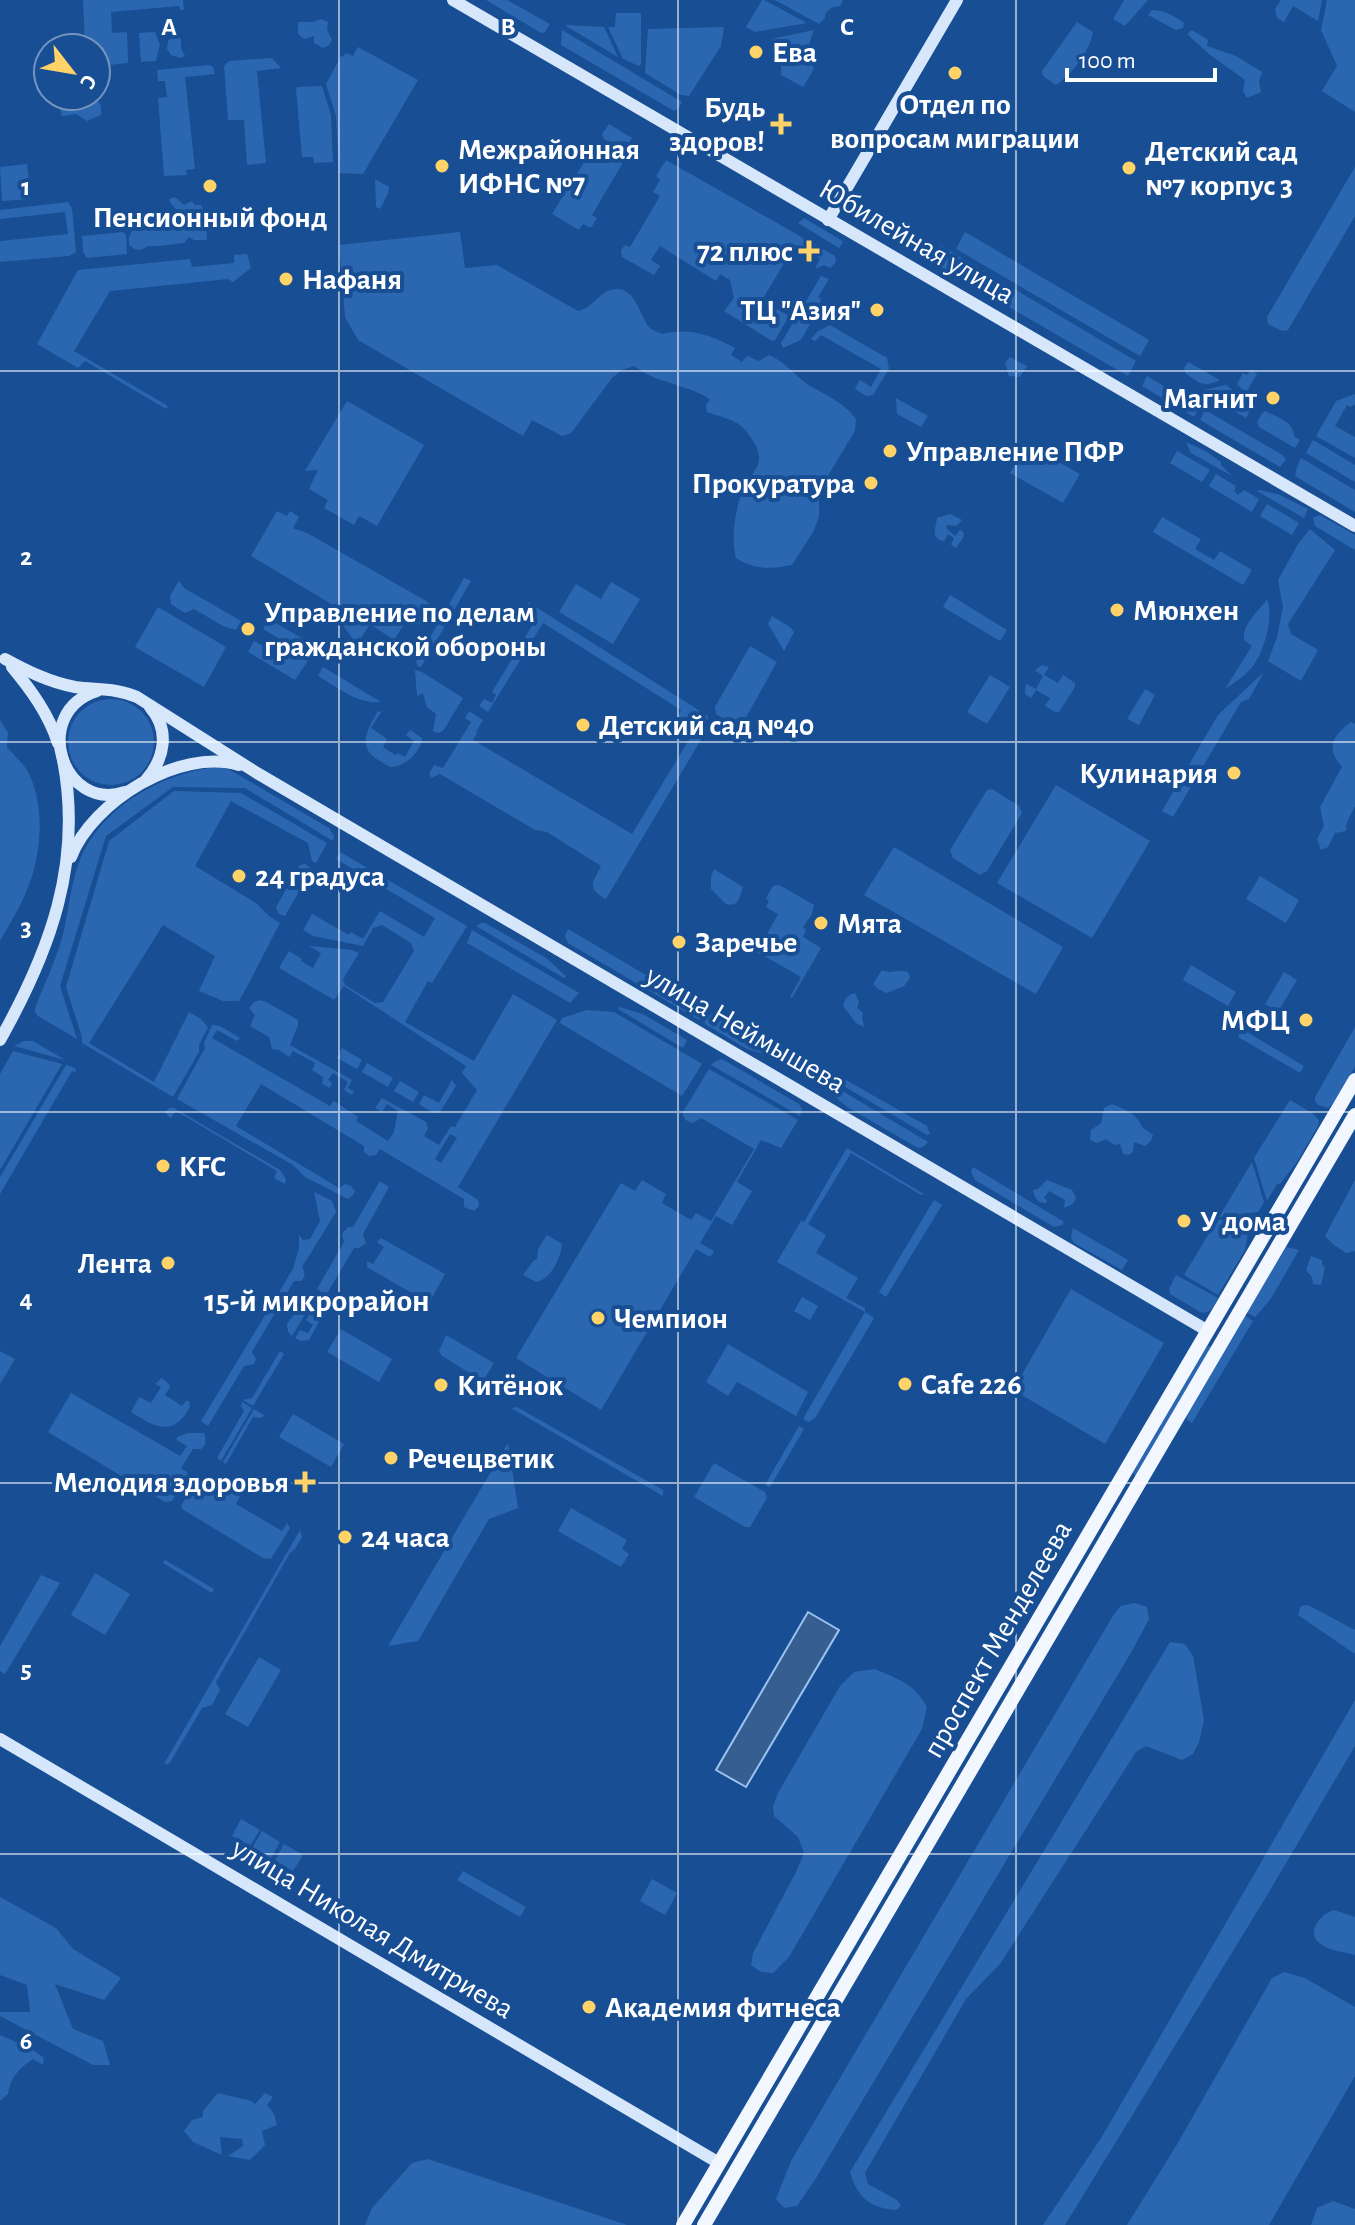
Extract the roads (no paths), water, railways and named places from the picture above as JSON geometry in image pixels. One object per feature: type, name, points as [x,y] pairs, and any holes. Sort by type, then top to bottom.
[{"type":"main road","name":"Юбилейная улица","points":[[453,0],[1355,526]]},
{"type":"main road","points":[[828,220],[957,0]]},
{"type":"main road","points":[[3,656],[48,680],[128,693],[257,773]]},
{"type":"main road","points":[[3,656],[45,711],[70,773],[86,788],[118,794],[180,767],[210,761],[232,763],[257,773]]},
{"type":"main road","points":[[65,875],[70,817],[61,755],[62,724],[73,704],[89,694],[108,690]]},
{"type":"main road","points":[[0,1040],[27,990],[46,944],[75,849],[90,825],[138,786],[158,763],[163,739],[159,719],[143,700]]},
{"type":"main road","name":"улица Неймышева","points":[[257,773],[1208,1331]]},
{"type":"main road","name":"проспект Менделеева","points":[[683,2225],[1355,1080]]},
{"type":"main road","name":"проспект Менделеева","points":[[704,2225],[1355,1115]]},
{"type":"main road","points":[[1208,1331],[1223,1340]]},
{"type":"main road","points":[[1122,1479],[1137,1488]]},
{"type":"main road","name":"улица Николая Дмитриева","points":[[0,1739],[719,2163]]},
{"type":"place","name":"Ева","points":[[756,52]]},
{"type":"place","name":"Отдел по вопросам миграции","points":[[955,73]]},
{"type":"place","name":"Будь здоров!","points":[[781,124]]},
{"type":"place","name":"Межрайонная ИФНС №7","points":[[442,166]]},
{"type":"place","name":"Детский сад №7 корпус 3","points":[[1129,168]]},
{"type":"place","name":"Пенсионный фонд","points":[[210,186]]},
{"type":"place","name":"72 плюс","points":[[809,251]]},
{"type":"place","name":"Нафаня","points":[[286,279]]},
{"type":"place","name":"ТЦ \"Азия\"","points":[[877,310]]},
{"type":"place","name":"Магнит","points":[[1273,398]]},
{"type":"place","name":"Управление ПФР","points":[[890,451]]},
{"type":"place","name":"Прокуратура","points":[[871,483]]},
{"type":"place","name":"Мюнхен","points":[[1117,610]]},
{"type":"place","name":"Управление по делам гражданской обороны","points":[[248,629]]},
{"type":"place","name":"Детский сад №40","points":[[583,725]]},
{"type":"place","name":"Кулинария","points":[[1234,773]]},
{"type":"place","name":"24 градуса","points":[[239,876]]},
{"type":"place","name":"Мята","points":[[821,923]]},
{"type":"place","name":"Заречье","points":[[679,942]]},
{"type":"place","name":"МФЦ","points":[[1306,1020]]},
{"type":"place","name":"KFC","points":[[163,1166]]},
{"type":"place","name":"У дома","points":[[1184,1221]]},
{"type":"place","name":"Лента","points":[[168,1263]]},
{"type":"place","name":"Чемпион","points":[[598,1318]]},
{"type":"place","name":"Cafe 226","points":[[905,1384]]},
{"type":"place","name":"Китёнок","points":[[441,1385]]},
{"type":"place","name":"Речецветик","points":[[391,1458]]},
{"type":"place","name":"Мелодия здоровья","points":[[305,1482]]},
{"type":"place","name":"24 часа","points":[[345,1537]]},
{"type":"place","name":"Академия фитнеса","points":[[589,2007]]},
{"type":"district","name":"15-й микрорайон","points":[[317,1300]]}]
